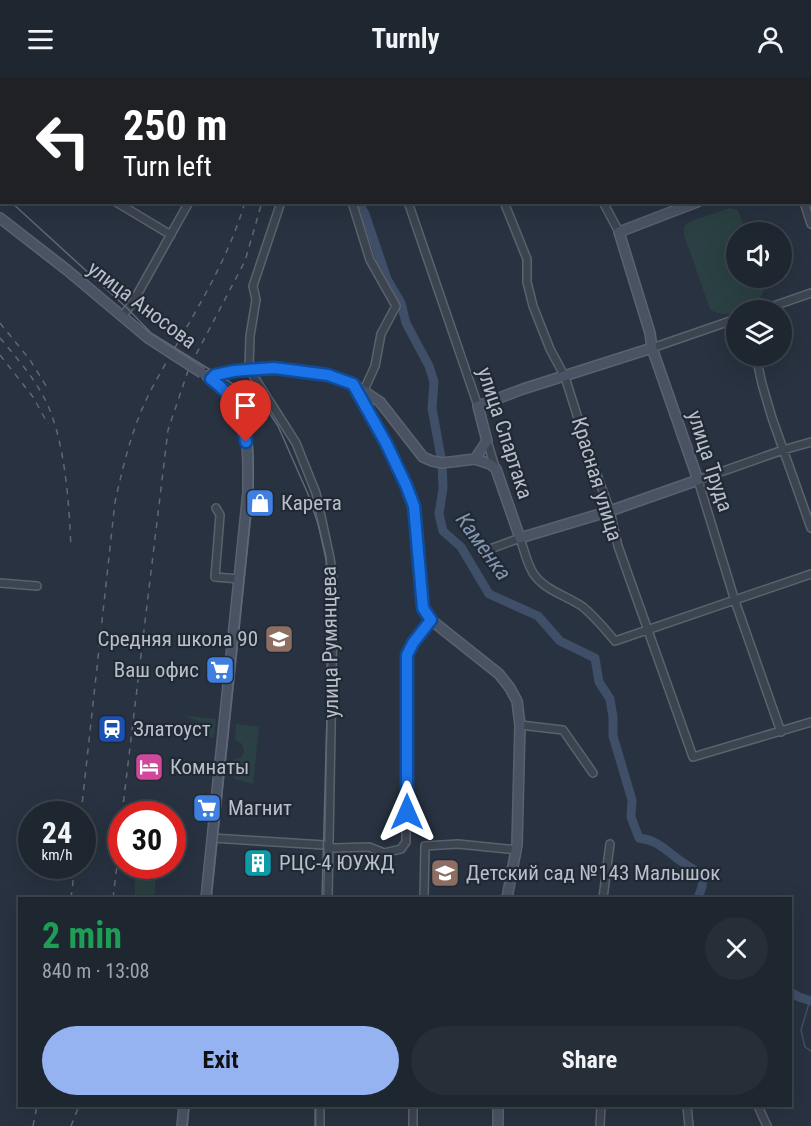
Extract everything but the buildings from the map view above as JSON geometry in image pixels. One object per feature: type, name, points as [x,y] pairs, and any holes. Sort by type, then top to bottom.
[{"type":"street","points":[[119,204],[171,235]]},
{"type":"street","points":[[122,316],[133,302],[188,204]]},
{"type":"street","points":[[249,369],[250,336],[256,300],[253,286],[280,204]]},
{"type":"street","points":[[353,204],[374,271],[384,283],[396,306],[381,334],[375,366],[364,390]]},
{"type":"street","name":"улица Спартака","points":[[409,204],[478,406],[487,441],[528,562],[541,583],[582,607],[615,641],[649,630]]},
{"type":"street","name":"Красная улица","points":[[505,204],[527,259],[527,282],[533,306],[550,349],[565,376],[610,511],[618,546],[693,758],[781,732]]},
{"type":"street","name":"улица Труда","points":[[604,204],[619,232],[650,333],[652,348],[698,480],[735,601],[781,732]]},
{"type":"street","points":[[619,232],[692,204]]},
{"type":"street","points":[[805,204],[811,224]]},
{"type":"street","name":"улица Аносова","points":[[0,218],[67,270],[148,338],[211,379],[233,398],[238,407],[248,455],[248,492],[206,897]]},
{"type":"street","points":[[791,300],[811,293]]},
{"type":"street","points":[[478,406],[523,389],[726,323]]},
{"type":"street","points":[[758,366],[783,450],[811,528]]},
{"type":"street","points":[[211,379],[217,374],[266,368],[328,375],[353,384],[380,402],[423,457],[432,461],[452,462],[475,459],[490,464],[496,469]]},
{"type":"street","name":"улица Румянцева","points":[[249,369],[296,443],[316,493],[330,558],[333,579],[333,616],[328,897]]},
{"type":"street","points":[[353,384],[386,443],[414,506],[423,608],[431,620],[499,674],[517,701],[520,725],[517,850],[507,897]]},
{"type":"street","points":[[475,459],[487,441]]},
{"type":"street","points":[[482,552],[811,442]]},
{"type":"street","points":[[216,508],[220,515],[215,578],[240,579]]},
{"type":"street","points":[[649,630],[811,574]]},
{"type":"street","points":[[0,583],[38,586]]},
{"type":"street","points":[[212,838],[334,848],[369,847],[384,853],[401,849],[406,842],[407,655],[413,643],[431,620]]},
{"type":"street","points":[[781,732],[811,722]]},
{"type":"street","points":[[520,725],[563,730],[593,773]]},
{"type":"street","points":[[424,897],[425,846],[458,844],[517,850]]},
{"type":"street","points":[[603,897],[610,844]]},
{"type":"street","points":[[182,1126],[184,1107]]},
{"type":"street","points":[[320,1107],[320,1126]]},
{"type":"street","points":[[413,1107],[413,1126]]},
{"type":"street","points":[[498,1107],[498,1126]]},
{"type":"street","points":[[600,1126],[601,1107]]},
{"type":"street","points":[[687,1107],[689,1126]]},
{"type":"street","points":[[758,1107],[767,1126]]},
{"type":"green space","points":[[730,208],[738,210],[742,222],[726,222],[726,288],[763,288],[759,300],[726,300],[726,314],[710,309],[684,235],[684,226],[691,221]]},
{"type":"green space","points":[[182,715],[216,719],[214,738],[207,737],[208,725]]},
{"type":"green space","points":[[236,724],[259,727],[253,784],[234,779],[235,771],[231,770],[232,760],[241,758],[244,751],[242,744],[235,740]]},
{"type":"green space","points":[[134,879],[156,879],[155,893],[152,897],[135,895]]},
{"type":"waterway","name":"Каменка","points":[[359,204],[365,214],[387,279],[401,303],[406,323],[429,366],[434,382],[432,408],[442,463],[443,488],[439,514],[443,531],[461,547],[489,594],[538,616],[560,641],[595,658],[599,682],[610,699],[613,736],[632,800],[631,817],[639,838],[660,846],[703,876],[698,897]]},
{"type":"waterway","name":"Каменка","points":[[792,993],[811,1001]]},
{"type":"waterway","points":[[810,1000],[801,1030],[805,1047],[811,1051]]},
{"type":"tram line","points":[[13,204],[128,309],[151,333],[264,405],[278,426],[308,494],[326,557],[327,716],[322,897]]},
{"type":"tram line","points":[[211,897],[253,492],[253,450],[248,421],[244,407],[228,384]]},
{"type":"tram line","points":[[187,1126],[189,1107]]},
{"type":"tram line","points":[[315,1107],[315,1126]]},
{"type":"railway","points":[[82,801],[115,502],[126,458],[145,402],[215,275],[237,227],[244,204]]},
{"type":"railway","points":[[124,801],[168,430],[189,368],[245,261],[261,204]]},
{"type":"railway","points":[[0,323],[30,360],[48,389]]},
{"type":"railway","points":[[0,338],[38,387],[50,410],[61,448],[71,548]]},
{"type":"railway","points":[[0,355],[33,397],[48,424]]},
{"type":"railway","points":[[71,897],[73,879]]},
{"type":"railway","points":[[113,897],[115,879]]},
{"type":"railway","points":[[33,1126],[37,1107]]},
{"type":"railway","points":[[71,1126],[79,1107]]},
{"type":"place","name":"Карета","points":[[260,503]]},
{"type":"place","name":"Средняя школа 90","points":[[279,639]]},
{"type":"place","name":"Ваш офис","points":[[220,670]]},
{"type":"place","name":"Златоуст","points":[[112,729]]},
{"type":"place","name":"Комнаты","points":[[149,767]]},
{"type":"place","name":"Магнит","points":[[207,808]]},
{"type":"place","name":"РЦС-4 ЮУЖД","points":[[258,863]]},
{"type":"place","name":"Детский сад №143 Малышок","points":[[445,873]]},
{"type":"route","points":[[246,442],[238,407],[229,394],[211,379],[215,375],[274,368],[328,375],[353,384],[364,401],[406,485],[414,506],[420,594],[423,608],[431,620],[413,643],[407,655],[407,812]]}]
